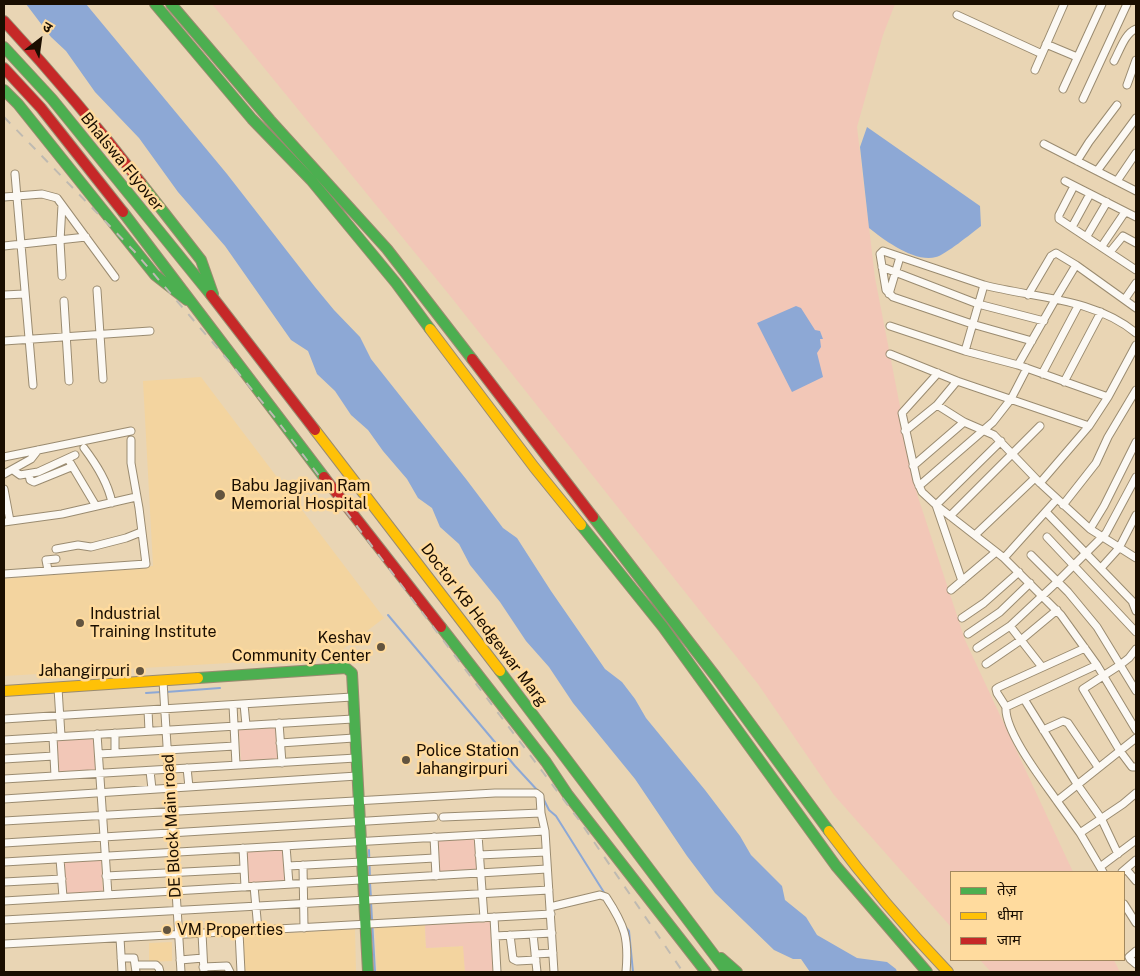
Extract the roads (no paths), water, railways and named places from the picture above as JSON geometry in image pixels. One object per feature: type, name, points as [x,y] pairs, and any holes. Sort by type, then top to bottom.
[{"type":"main road","points":[[155,4],[243,109],[311,180],[396,283],[534,467],[663,627],[836,866],[928,972]]},
{"type":"main road","points":[[171,4],[252,100],[387,249],[424,295],[472,361],[716,677],[863,878],[907,929],[948,972]]},
{"type":"main road","points":[[4,21],[53,74],[97,126],[201,260],[214,298]]},
{"type":"main road","name":"Bhalswa Flyover","points":[[4,47],[52,99],[214,298]]},
{"type":"main road","name":"Bhalswa Flyover","points":[[4,68],[41,108],[199,310]]},
{"type":"main road","points":[[4,90],[18,104],[155,275],[199,310],[316,467],[546,762],[568,795],[706,972]]},
{"type":"main road","points":[[243,109],[252,100]]},
{"type":"main road","name":"Doctor KB Hedgewar Marg","points":[[214,298],[562,751],[726,972]]},
{"type":"main road","points":[[4,691],[346,668],[350,670],[352,674],[368,972]]},
{"type":"main road","points":[[704,943],[737,972]]},
{"type":"main road","points":[[692,956],[700,972]]},
{"type":"street","points":[[1035,70],[1064,4]]},
{"type":"street","points":[[1063,89],[1102,4]]},
{"type":"street","points":[[1083,99],[1127,4]]},
{"type":"street","points":[[957,16],[1042,54]]},
{"type":"street","points":[[1114,61],[1128,35],[1136,29]]},
{"type":"street","points":[[1046,44],[1077,57]]},
{"type":"street","points":[[1127,85],[1136,60]]},
{"type":"street","points":[[1077,161],[1117,105]]},
{"type":"street","points":[[1097,171],[1136,118]]},
{"type":"street","points":[[1044,144],[1136,190]]},
{"type":"street","points":[[1116,181],[1136,153]]},
{"type":"street","points":[[15,174],[33,385]]},
{"type":"street","points":[[1065,181],[1136,217]]},
{"type":"street","points":[[1074,186],[1058,217],[1136,270]]},
{"type":"street","points":[[4,197],[42,194],[57,198],[115,277]]},
{"type":"street","points":[[1072,227],[1090,194]]},
{"type":"street","points":[[1087,236],[1107,202]]},
{"type":"street","points":[[62,205],[60,241],[62,276]]},
{"type":"street","points":[[1102,246],[1125,212]]},
{"type":"street","points":[[1110,252],[1123,236],[1136,243]]},
{"type":"street","points":[[4,246],[86,237]]},
{"type":"street","points":[[1032,341],[972,324],[889,294],[886,290],[881,252],[984,285],[1101,312],[1136,332]]},
{"type":"street","points":[[1028,295],[1053,253],[1059,254],[1076,265],[1136,308]]},
{"type":"street","points":[[889,294],[900,257]]},
{"type":"street","points":[[1018,365],[1076,265]]},
{"type":"street","points":[[882,267],[978,304],[1044,321]]},
{"type":"street","points":[[1125,299],[1136,284]]},
{"type":"street","points":[[965,350],[984,285]]},
{"type":"street","points":[[97,290],[103,379]]},
{"type":"street","points":[[4,295],[24,294]]},
{"type":"street","points":[[64,301],[69,381]]},
{"type":"street","points":[[1042,374],[1078,306]]},
{"type":"street","points":[[1064,382],[1101,312]]},
{"type":"street","points":[[890,326],[1018,365],[1108,397]]},
{"type":"street","points":[[4,341],[150,331]]},
{"type":"street","points":[[975,535],[1038,480],[1089,426],[1108,397],[1136,345]]},
{"type":"street","points":[[890,354],[957,380],[1089,426]]},
{"type":"street","points":[[919,486],[985,430],[1011,399],[1027,368]]},
{"type":"street","points":[[938,373],[902,411],[913,466],[922,492],[936,506],[1004,558],[1057,610],[1097,665],[1136,730]]},
{"type":"street","points":[[906,431],[937,405],[957,380]]},
{"type":"street","points":[[1063,505],[1096,464],[1108,437],[1136,390]]},
{"type":"street","points":[[937,405],[964,422],[985,430],[1001,441],[1063,505],[1090,529],[1135,556]]},
{"type":"street","points":[[913,466],[964,422]]},
{"type":"street","points":[[950,516],[1040,426]]},
{"type":"street","points":[[4,457],[132,431]]},
{"type":"street","points":[[4,574],[146,564],[130,463],[131,440]]},
{"type":"street","points":[[936,506],[1001,441]]},
{"type":"street","points":[[1090,529],[1104,506],[1136,442]]},
{"type":"street","points":[[84,448],[107,485],[112,503]]},
{"type":"street","points":[[4,474],[31,459],[38,450]]},
{"type":"street","points":[[13,470],[20,475],[29,474],[75,455]]},
{"type":"street","points":[[68,459],[96,506]]},
{"type":"street","points":[[29,474],[30,480],[34,482],[72,467]]},
{"type":"street","points":[[977,648],[1010,626],[1102,536],[1109,528],[1136,477]]},
{"type":"street","points":[[4,489],[7,522],[136,498]]},
{"type":"street","points":[[1004,558],[1057,499]]},
{"type":"street","points":[[936,506],[962,581]]},
{"type":"street","points":[[1046,512],[1132,601],[1136,611]]},
{"type":"street","points":[[1101,568],[1119,548],[1136,515]]},
{"type":"street","points":[[56,549],[78,545],[91,547],[141,532]]},
{"type":"street","points":[[1047,538],[1135,627]]},
{"type":"street","points":[[950,590],[996,552]]},
{"type":"street","points":[[1031,555],[1097,627],[1136,691]]},
{"type":"street","points":[[48,570],[46,560],[56,559]]},
{"type":"street","points":[[962,618],[991,598],[1019,572]]},
{"type":"street","points":[[968,634],[1000,612],[1030,583]]},
{"type":"street","points":[[986,664],[1021,640],[1057,610]]},
{"type":"street","points":[[1010,626],[1042,667]]},
{"type":"street","points":[[1085,648],[996,689],[997,693],[1006,707],[1009,722],[1019,744],[1080,833],[1101,870],[1136,840]]},
{"type":"street","points":[[1136,648],[1129,658],[1120,665],[1084,687],[1084,691],[1120,751],[1132,767],[1136,767]]},
{"type":"street","points":[[1006,707],[1097,665]]},
{"type":"street","name":"DE Block Main road","points":[[163,681],[181,972]]},
{"type":"street","points":[[55,776],[54,756],[60,717],[58,688]]},
{"type":"street","points":[[4,720],[352,697]]},
{"type":"street","points":[[1024,699],[1077,784],[1101,818],[1118,854]]},
{"type":"street","points":[[244,704],[246,725]]},
{"type":"street","points":[[234,705],[236,765]]},
{"type":"street","points":[[148,710],[148,731]]},
{"type":"street","points":[[4,740],[353,719]]},
{"type":"street","points":[[1043,730],[1063,721],[1068,723],[1098,767]]},
{"type":"street","points":[[279,723],[282,762]]},
{"type":"street","points":[[115,733],[115,753]]},
{"type":"street","points":[[97,734],[108,895]]},
{"type":"street","points":[[280,743],[354,738]]},
{"type":"street","points":[[1057,801],[1136,738]]},
{"type":"street","points":[[99,754],[235,746]]},
{"type":"street","points":[[4,759],[54,756]]},
{"type":"street","points":[[4,779],[356,758]]},
{"type":"street","points":[[187,768],[189,787]]},
{"type":"street","points":[[150,770],[152,789]]},
{"type":"street","points":[[4,799],[357,776]]},
{"type":"street","points":[[4,821],[536,792],[540,796],[545,831],[554,972]]},
{"type":"street","points":[[1080,833],[1136,793]]},
{"type":"street","points":[[443,817],[541,813]]},
{"type":"street","points":[[4,843],[434,817]]},
{"type":"street","points":[[4,862],[545,831]]},
{"type":"street","points":[[478,835],[484,918]]},
{"type":"street","points":[[434,838],[436,876]]},
{"type":"street","points":[[286,846],[289,884]]},
{"type":"street","points":[[242,848],[245,887]]},
{"type":"street","points":[[479,856],[546,852]]},
{"type":"street","points":[[60,858],[63,897]]},
{"type":"street","points":[[288,866],[435,858]]},
{"type":"street","points":[[1136,860],[1124,870],[1136,880]]},
{"type":"street","points":[[303,865],[304,928]]},
{"type":"street","points":[[106,876],[244,868]]},
{"type":"street","points":[[4,901],[548,869]]},
{"type":"street","points":[[4,882],[62,879]]},
{"type":"street","points":[[254,886],[258,930]]},
{"type":"street","points":[[4,920],[549,890]]},
{"type":"street","points":[[4,944],[484,918],[550,911],[600,895],[606,897],[624,930],[627,941],[626,972]]},
{"type":"street","points":[[1125,906],[1136,923]]},
{"type":"street","points":[[494,917],[497,972]]},
{"type":"street","points":[[238,932],[241,972]]},
{"type":"street","points":[[495,936],[552,933]]},
{"type":"street","points":[[202,934],[204,970],[227,966],[230,972]]},
{"type":"street","points":[[533,934],[537,972]]},
{"type":"street","points":[[510,935],[513,959],[517,961],[553,953]]},
{"type":"street","points":[[120,938],[122,972]]},
{"type":"street","points":[[1136,951],[1129,957],[1136,964]]},
{"type":"street","points":[[121,958],[134,958],[135,969],[156,965],[160,972]]},
{"type":"street","points":[[180,960],[203,958]]},
{"type":"water","points":[[26,4],[86,4],[227,174],[315,287],[360,337],[371,359],[503,528],[517,538],[605,669],[622,682],[646,718],[740,836],[751,855],[782,886],[785,900],[806,917],[817,935],[857,958],[887,962],[897,972],[810,972],[801,959],[793,959],[774,950],[715,893],[687,856],[635,779],[573,703],[549,667],[526,641],[500,602],[470,565],[459,544],[440,527],[432,508],[418,498],[407,479],[368,430],[351,415],[335,391],[317,374],[308,351],[291,340],[225,246],[178,192],[139,138],[95,92],[66,51],[51,37]]},
{"type":"water","points":[[867,127],[980,206],[981,226],[946,252],[936,257],[928,258],[919,257],[900,249],[869,228],[860,147]]},
{"type":"water","points":[[796,306],[801,308],[815,330],[820,331],[823,339],[820,339],[821,347],[817,353],[823,377],[792,392],[757,323]]},
{"type":"waterway","points":[[388,615],[539,792]]},
{"type":"waterway","points":[[166,692],[220,688]]},
{"type":"waterway","points":[[146,693],[161,692]]},
{"type":"waterway","points":[[543,798],[605,894]]},
{"type":"waterway","points":[[369,850],[370,878]]},
{"type":"waterway","points":[[370,883],[371,898]]},
{"type":"waterway","points":[[371,902],[375,972]]},
{"type":"waterway","points":[[625,926],[629,931],[633,972]]},
{"type":"railway","points":[[4,117],[134,251],[276,419],[579,820],[683,972]]},
{"type":"place","name":"Babu Jagjivan Ram Memorial Hospital","points":[[220,495]]},
{"type":"place","name":"Industrial Training Institute","points":[[80,623]]},
{"type":"place","name":"Keshav Community Center","points":[[381,647]]},
{"type":"place","name":"Jahangirpuri","points":[[140,671]]},
{"type":"place","name":"Police Station Jahangirpuri","points":[[406,760]]},
{"type":"place","name":"VM Properties","points":[[167,930]]}]
